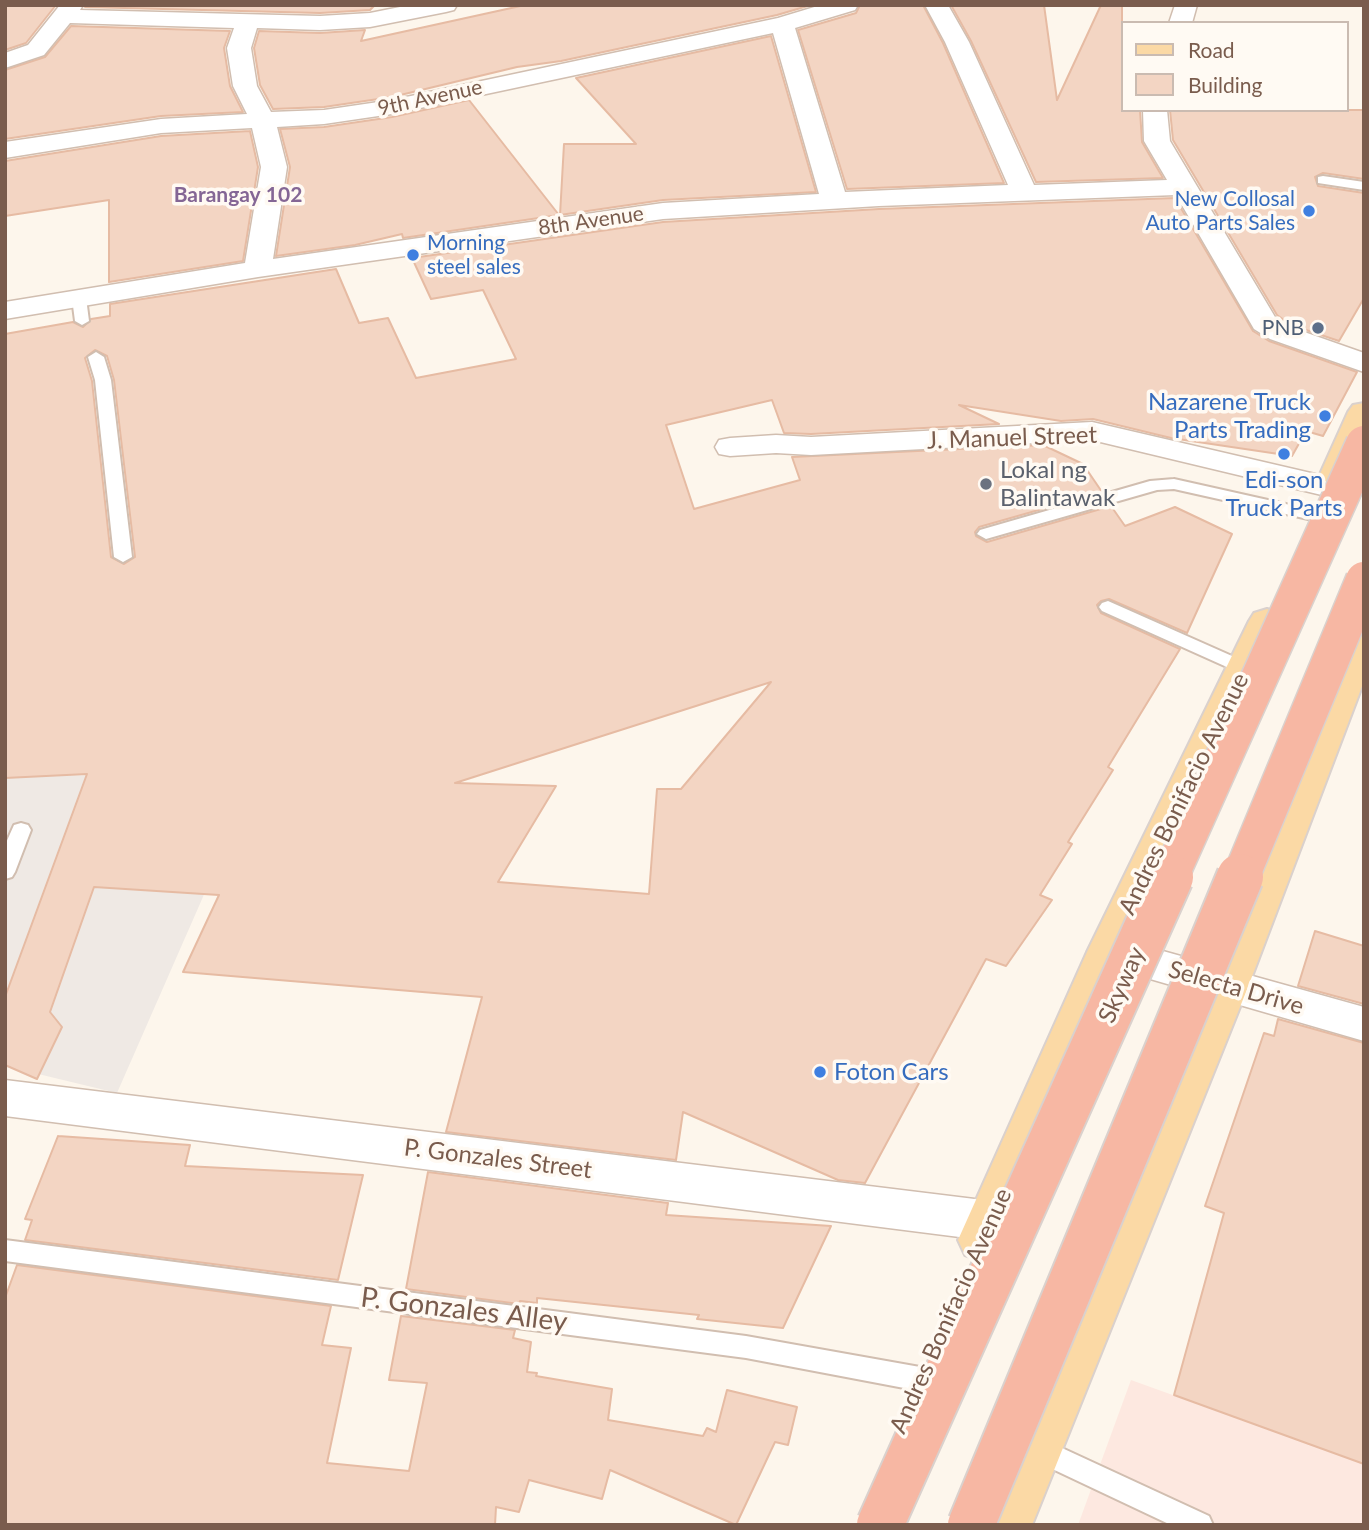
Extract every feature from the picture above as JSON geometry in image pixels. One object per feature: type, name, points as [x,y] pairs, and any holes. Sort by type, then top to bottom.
[{"type":"highway","name":"Skyway","points":[[880,1525],[1364,444]]},
{"type":"highway","points":[[971,1525],[1364,580]]},
{"type":"main road","name":"Andres Bonifacio Avenue","points":[[857,1525],[1108,952],[1324,502],[1364,412]]},
{"type":"main road","points":[[1005,1525],[1227,987],[1364,633]]},
{"type":"street","points":[[5,61],[36,50],[68,11],[248,22],[320,23],[370,20],[446,5]]},
{"type":"street","name":"9th Avenue","points":[[5,150],[161,127],[324,117],[391,107],[782,24],[847,5]]},
{"type":"street","points":[[936,5],[957,42],[1024,192]]},
{"type":"street","points":[[248,22],[239,48],[245,86],[263,121],[274,167],[258,269]]},
{"type":"street","points":[[782,24],[834,200]]},
{"type":"street","points":[[1155,112],[1157,141],[1264,323],[1280,333],[1364,363]]},
{"type":"street","name":"8th Avenue","points":[[5,311],[81,309],[258,269],[663,211],[834,200],[1182,187]]},
{"type":"street","name":"J. Manuel Street","points":[[730,447],[776,444],[811,446],[1092,431],[1324,502]]},
{"type":"street","name":"Selecta Drive","points":[[1108,952],[1364,1024]]},
{"type":"street","name":"P. Gonzales Street","points":[[5,1098],[991,1221]]},
{"type":"lane","points":[[1323,180],[1364,186]]},
{"type":"lane","points":[[96,357],[103,380],[123,557]]},
{"type":"lane","points":[[986,534],[1165,485],[1276,505],[1324,502]]},
{"type":"lane","points":[[1108,607],[1244,668]]},
{"type":"lane","points":[[5,872],[21,830]]},
{"type":"lane","name":"P. Gonzales Alley","points":[[5,1250],[733,1345],[920,1379]]},
{"type":"lane","points":[[1036,1448],[1200,1525]]},
{"type":"shaded area","points":[[5,775],[256,776],[117,1093],[5,1066]]},
{"type":"shaded area","points":[[1131,1380],[1364,1464],[1364,1525],[1078,1525]]},
{"type":"building","points":[[5,5],[56,5],[26,43],[5,50]]},
{"type":"building","points":[[85,5],[375,5],[370,10],[320,13]]},
{"type":"building","points":[[525,5],[811,5],[777,15],[561,61],[517,67],[392,97],[324,107],[273,109],[260,85],[254,48],[259,31],[320,33],[365,30],[361,41]]},
{"type":"building","points":[[860,5],[923,5],[943,43],[1004,183],[847,189],[798,30],[856,13]]},
{"type":"building","points":[[951,5],[1044,5],[1057,100],[1101,5],[1122,5],[1120,112],[1140,112],[1142,142],[1163,178],[1036,182],[971,41]]},
{"type":"building","points":[[71,26],[230,31],[224,48],[230,86],[243,112],[161,116],[5,139],[5,70],[45,57]]},
{"type":"building","points":[[771,36],[816,192],[663,200],[560,215],[564,144],[636,144],[576,78]]},
{"type":"building","points":[[469,100],[559,215],[403,238],[402,234],[355,245],[276,256],[290,167],[280,129],[324,127],[392,117]]},
{"type":"building","points":[[1364,110],[1364,179],[1323,173],[1315,177],[1318,186],[1364,193],[1364,298],[1339,341],[1291,325],[1277,315],[1173,140],[1170,112]]},
{"type":"building","points":[[250,131],[258,167],[243,261],[109,282],[109,200],[5,216],[5,161],[161,136]]},
{"type":"building","points":[[1175,198],[1253,331],[1269,341],[1357,372],[1323,436],[1306,431],[1292,456],[1171,438],[1093,419],[1061,421],[959,405],[999,424],[811,434],[784,433],[772,400],[666,425],[694,509],[800,480],[792,457],[1043,445],[1083,464],[1102,492],[979,527],[975,532],[976,536],[987,542],[1111,506],[1125,526],[1175,507],[1232,534],[1187,633],[1109,599],[1097,605],[1101,613],[1180,649],[1108,767],[1113,770],[1068,842],[1072,844],[1040,895],[1052,900],[1006,966],[986,959],[865,1183],[838,1180],[683,1112],[676,1160],[446,1132],[482,997],[183,972],[219,895],[94,887],[50,1012],[62,1027],[37,1079],[5,1065],[5,997],[87,774],[5,778],[5,334],[73,322],[83,327],[91,319],[110,316],[110,304],[336,269],[359,323],[388,318],[416,378],[516,359],[483,290],[431,299],[412,258],[663,222],[879,209]],"holes":[[[95,350],[107,356],[114,380],[135,557],[124,564],[111,557],[92,381],[85,358]],[[771,682],[681,789],[657,789],[649,894],[498,882],[556,786],[455,783]]]},
{"type":"building","points":[[1315,931],[1364,946],[1364,1004],[1298,986]]},
{"type":"building","points":[[1278,1019],[1364,1043],[1364,1464],[1174,1395],[1224,1213],[1205,1206],[1264,1033],[1274,1036]]},
{"type":"building","points":[[58,1136],[190,1145],[185,1166],[363,1175],[338,1280],[25,1240],[32,1220],[25,1219]]},
{"type":"building","points":[[428,1172],[668,1203],[666,1215],[831,1226],[783,1328],[697,1319],[699,1315],[537,1298],[537,1303],[520,1301],[519,1304],[406,1289]]},
{"type":"building","points":[[17,1265],[331,1306],[322,1345],[351,1348],[327,1463],[409,1471],[427,1383],[389,1380],[401,1316],[515,1330],[513,1338],[531,1342],[527,1372],[537,1373],[536,1376],[612,1389],[608,1420],[703,1436],[707,1428],[716,1432],[727,1390],[797,1407],[788,1445],[775,1442],[736,1525],[610,1470],[602,1499],[529,1480],[519,1512],[496,1507],[495,1525],[5,1525],[5,1298]]},
{"type":"place","name":"New Collosal Auto Parts Sales","points":[[1309,211]]},
{"type":"place","name":"Morning steel sales","points":[[413,255]]},
{"type":"place","name":"PNB","points":[[1318,328]]},
{"type":"place","name":"Nazarene Truck Parts Trading","points":[[1325,416]]},
{"type":"place","name":"Edi-son Truck Parts","points":[[1284,454]]},
{"type":"place","name":"Lokal ng Balintawak","points":[[986,484]]},
{"type":"place","name":"Foton Cars","points":[[820,1072]]},
{"type":"district","name":"Barangay 102","points":[[238,195]]}]
